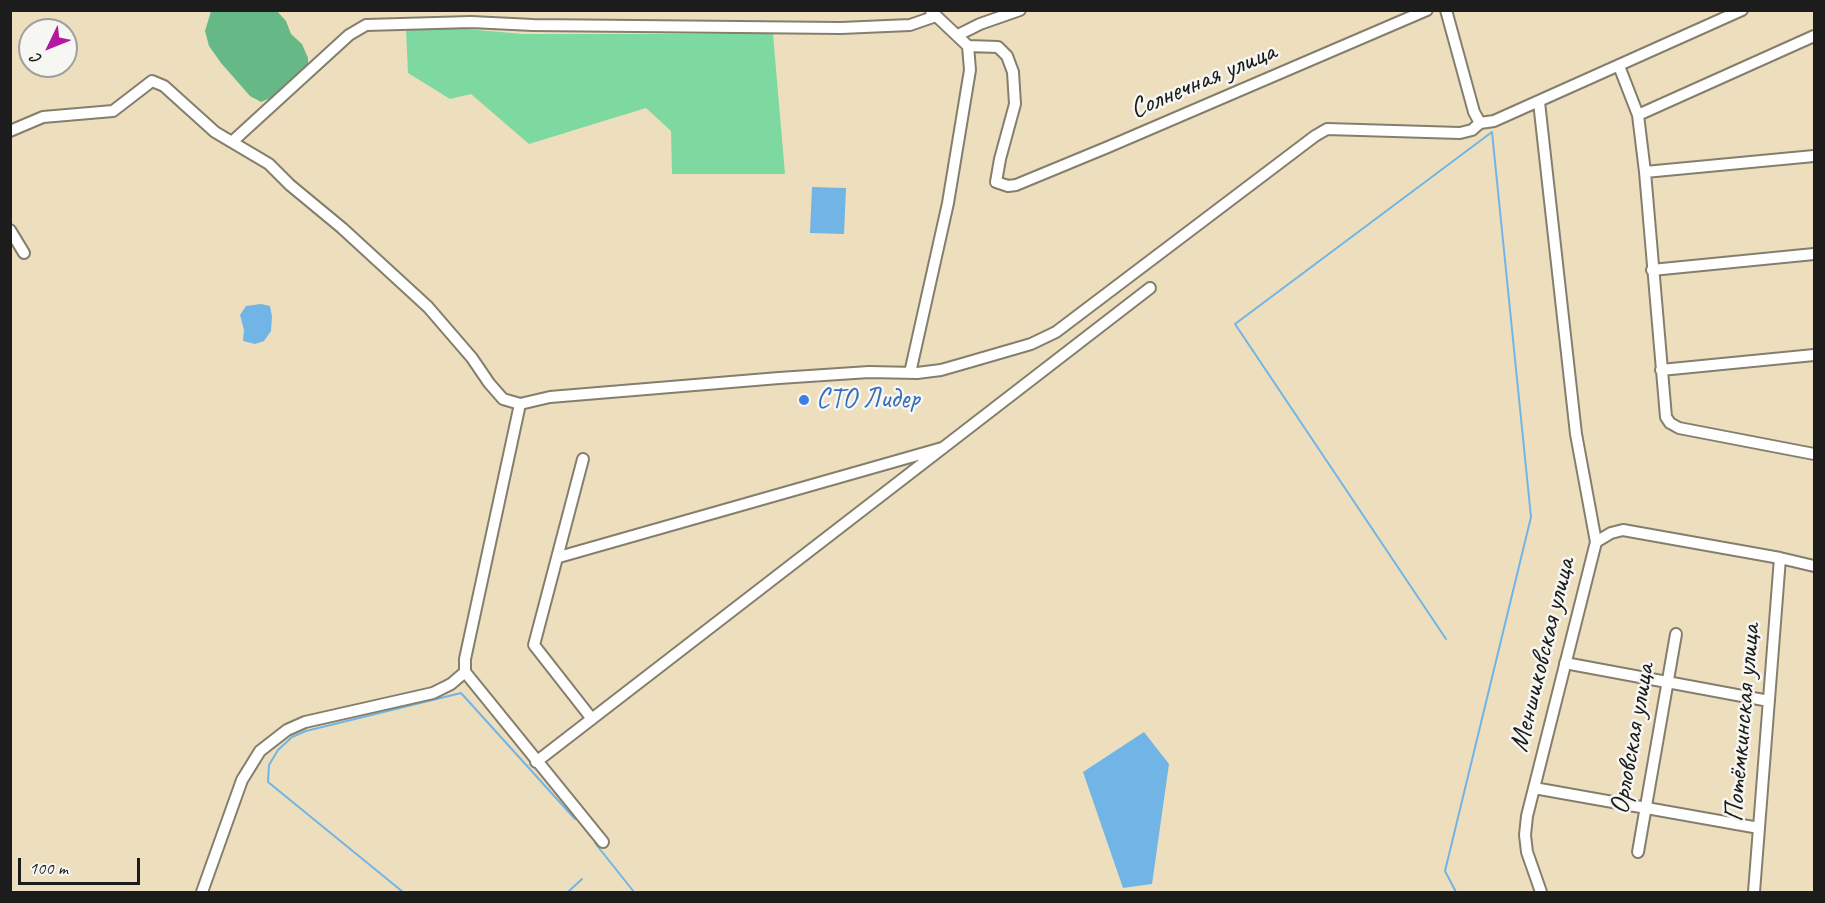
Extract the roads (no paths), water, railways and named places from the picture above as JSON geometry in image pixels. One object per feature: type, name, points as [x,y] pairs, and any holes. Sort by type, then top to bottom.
[{"type":"street","points":[[958,35],[980,24],[1020,10]]},
{"type":"street","name":"Солнечная улица","points":[[968,46],[998,47],[1007,56],[1013,72],[1015,104],[996,182],[1008,186],[1016,185],[1173,120],[1427,10]]},
{"type":"street","points":[[1446,10],[1474,112],[1480,123]]},
{"type":"street","points":[[10,131],[43,117],[113,111],[152,81],[164,86],[215,132],[269,165],[316,205],[428,307],[472,358],[503,399],[520,404],[550,396],[869,372],[910,373],[950,368],[1031,344],[1056,332],[1327,129],[1460,133],[1472,130],[1480,123],[1494,121],[1539,102],[1742,10]]},
{"type":"street","points":[[233,141],[349,34],[366,25],[471,22],[603,26],[841,28],[910,25],[934,13],[968,46],[970,70],[948,203],[910,373]]},
{"type":"street","points":[[1638,115],[1815,36]]},
{"type":"street","points":[[1619,66],[1638,115],[1666,417],[1670,423],[1679,428],[1815,454]]},
{"type":"street","points":[[1539,102],[1576,434],[1596,542]]},
{"type":"street","points":[[1645,172],[1815,156]]},
{"type":"street","points":[[10,230],[24,253]]},
{"type":"street","points":[[1652,270],[1815,254]]},
{"type":"street","points":[[536,762],[947,447],[1150,288]]},
{"type":"street","points":[[1661,370],[1815,355]]},
{"type":"street","points":[[520,404],[465,659],[465,672],[603,842]]},
{"type":"street","points":[[559,557],[947,447]]},
{"type":"street","points":[[583,459],[534,645],[592,719]]},
{"type":"street","name":"Меншиковская улица","points":[[1541,892],[1527,852],[1525,835],[1527,816],[1596,542],[1611,533],[1623,530],[1815,566]]},
{"type":"street","name":"Потёмкинская улица","points":[[1754,892],[1780,558]]},
{"type":"street","name":"Орловская улица","points":[[1638,852],[1676,634]]},
{"type":"street","points":[[1565,663],[1769,701]]},
{"type":"street","points":[[202,892],[242,780],[260,751],[287,730],[305,722],[433,693],[451,684],[465,672]]},
{"type":"street","points":[[1534,788],[1759,828]]},
{"type":"water","points":[[812,187],[846,188],[844,234],[810,233]]},
{"type":"water","points":[[261,304],[270,306],[271,331],[264,341],[255,344],[243,341],[244,330],[240,315],[246,306]]},
{"type":"water","points":[[1144,732],[1169,764],[1152,884],[1123,888],[1083,772]]},
{"type":"waterway","points":[[1446,639],[1235,324],[1492,132],[1531,517],[1445,871],[1456,892]]},
{"type":"waterway","points":[[403,892],[268,782],[269,765],[278,750],[292,737],[306,731],[461,693],[575,819]]},
{"type":"waterway","points":[[595,843],[634,892]]},
{"type":"waterway","points":[[568,892],[582,879]]},
{"type":"place","name":"СТО Лидер","points":[[804,400]]}]
